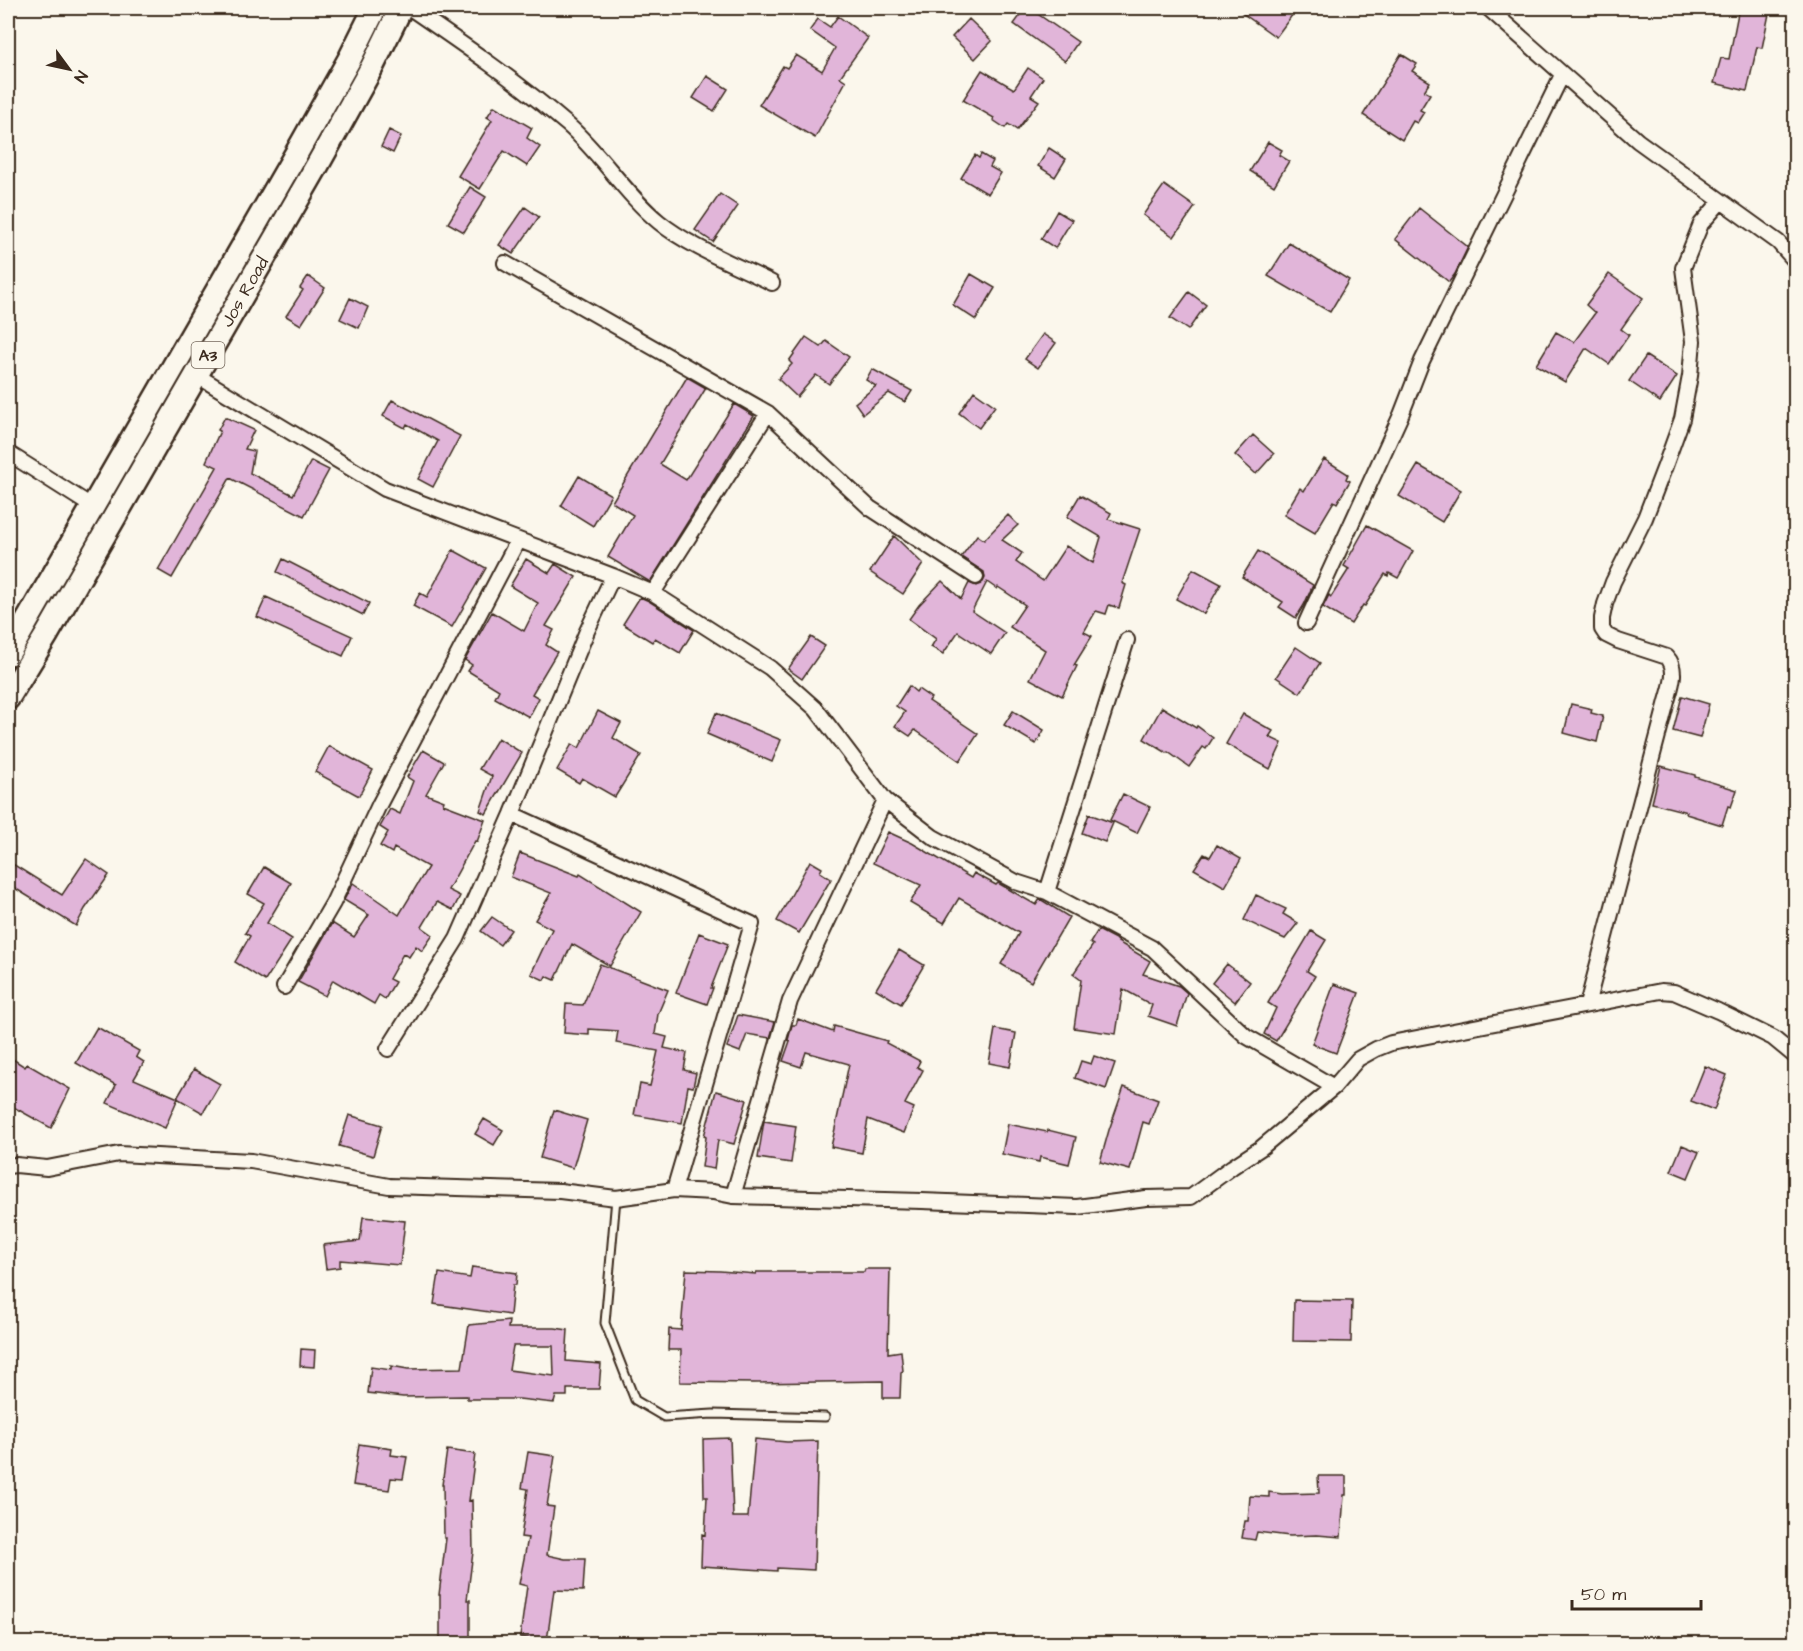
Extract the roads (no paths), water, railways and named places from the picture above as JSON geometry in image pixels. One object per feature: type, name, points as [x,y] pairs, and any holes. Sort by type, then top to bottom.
[{"type":"highway","name":"Jos Road","points":[[8,654],[296,154],[350,58],[375,8]]},
{"type":"highway","name":"Jos Road","points":[[8,698],[46,636],[372,67],[401,8]]},
{"type":"street","points":[[410,8],[534,96],[574,130],[623,186],[660,222],[689,242],[772,283]]},
{"type":"street","points":[[1488,8],[1638,141],[1778,242],[1796,262]]},
{"type":"street","points":[[1306,623],[1401,415],[1422,361],[1562,75]]},
{"type":"street","points":[[1587,1005],[1673,679],[1673,666],[1667,657],[1606,635],[1602,629],[1605,604],[1613,582],[1645,518],[1682,419],[1690,376],[1693,341],[1683,268],[1701,224],[1721,201]]},
{"type":"street","points":[[505,263],[768,413],[870,508],[976,577]]},
{"type":"street","points":[[196,375],[385,489],[653,593],[770,668],[816,709],[885,800],[933,837],[1016,882],[1047,892],[1152,948],[1246,1036],[1334,1087]]},
{"type":"street","points":[[653,593],[768,413]]},
{"type":"street","points":[[8,453],[93,507]]},
{"type":"street","points":[[284,987],[333,903],[379,805],[518,540]]},
{"type":"street","points":[[388,1049],[457,939],[512,814],[587,631],[613,576]]},
{"type":"street","points":[[1047,892],[1127,640]]},
{"type":"street","points":[[733,1197],[790,1001],[885,800]]},
{"type":"street","points":[[512,814],[752,924],[674,1190]]},
{"type":"street","points":[[8,1166],[47,1168],[119,1154],[251,1161],[388,1186],[560,1191],[616,1198],[674,1190],[713,1192],[733,1197],[1077,1207],[1146,1198],[1191,1197],[1261,1148],[1334,1087],[1358,1059],[1391,1043],[1661,991],[1674,992],[1773,1038],[1796,1057]]},
{"type":"lane","points":[[616,1198],[605,1323],[634,1400],[664,1417],[713,1414],[825,1417]]}]
